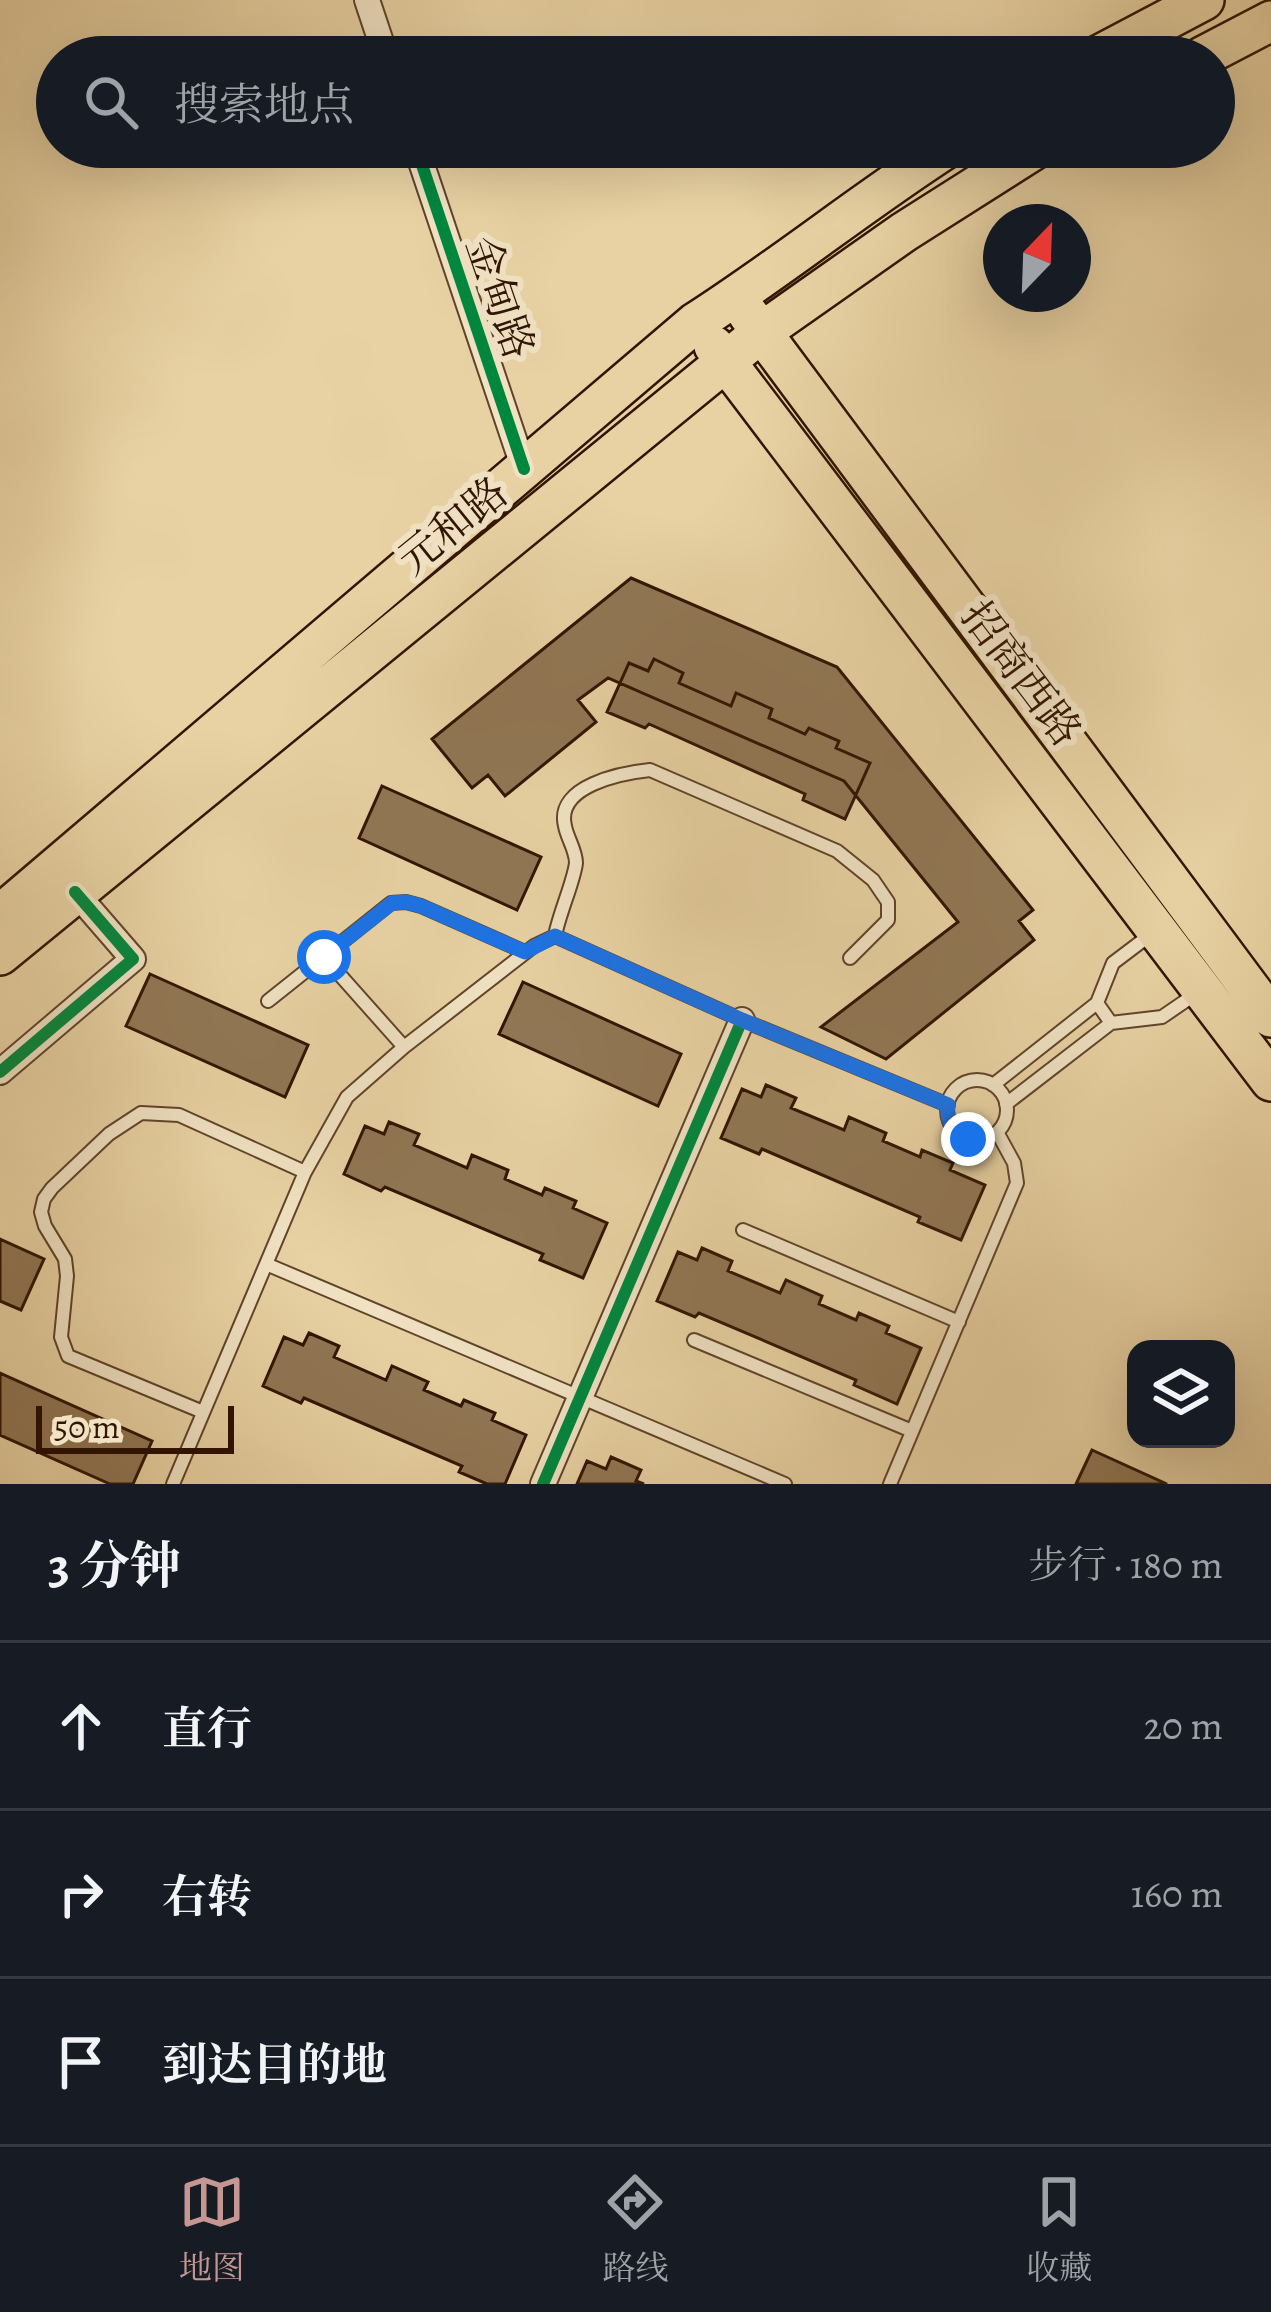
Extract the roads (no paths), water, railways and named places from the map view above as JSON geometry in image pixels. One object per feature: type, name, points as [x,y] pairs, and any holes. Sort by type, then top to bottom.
[{"type":"main road","points":[[1136,36],[1204,0]]},
{"type":"main road","points":[[1235,40],[1271,21]]},
{"type":"main road","name":"元和路","points":[[0,915],[694,323],[915,168]]},
{"type":"main road","name":"元和路","points":[[0,956],[764,332],[904,232],[1005,168]]},
{"type":"main road","name":"招商西路","points":[[734,298],[764,332],[1271,1017]]},
{"type":"main road","name":"招商西路","points":[[694,323],[1271,1082]]},
{"type":"street","points":[[367,0],[379,36]]},
{"type":"street","name":"金甸路","points":[[423,168],[524,469]]},
{"type":"street","points":[[0,1072],[133,959],[75,892]]},
{"type":"street","points":[[543,1484],[742,1020]]},
{"type":"lane","points":[[173,1484],[305,1172],[347,1097],[525,952],[555,936],[576,861],[563,822],[566,807],[586,787],[621,773],[650,770],[837,851],[873,880],[888,902],[888,920],[850,958]]},
{"type":"lane","points":[[268,1001],[392,903],[406,902],[525,952]]},
{"type":"lane","points":[[993,1085],[1097,1003],[1113,963],[1156,930]]},
{"type":"lane","points":[[555,936],[948,1105]]},
{"type":"lane","points":[[324,957],[404,1047]]},
{"type":"lane","points":[[1006,1104],[1112,1023],[1162,1017],[1202,990]]},
{"type":"lane","points":[[1097,1003],[1112,1023]]},
{"type":"lane","points":[[969,1082],[993,1085],[1006,1104],[1007,1114],[997,1132],[979,1140],[959,1134],[948,1119],[953,1092],[969,1082]]},
{"type":"lane","points":[[203,1412],[68,1356],[61,1337],[68,1276],[65,1259],[45,1226],[44,1199],[109,1134],[141,1113],[178,1115],[305,1172]]},
{"type":"lane","points":[[890,1484],[1017,1183],[1014,1163],[997,1132]]},
{"type":"lane","points":[[743,1231],[959,1322]]},
{"type":"lane","points":[[266,1264],[785,1484]]},
{"type":"lane","points":[[694,1340],[912,1431]]}]
